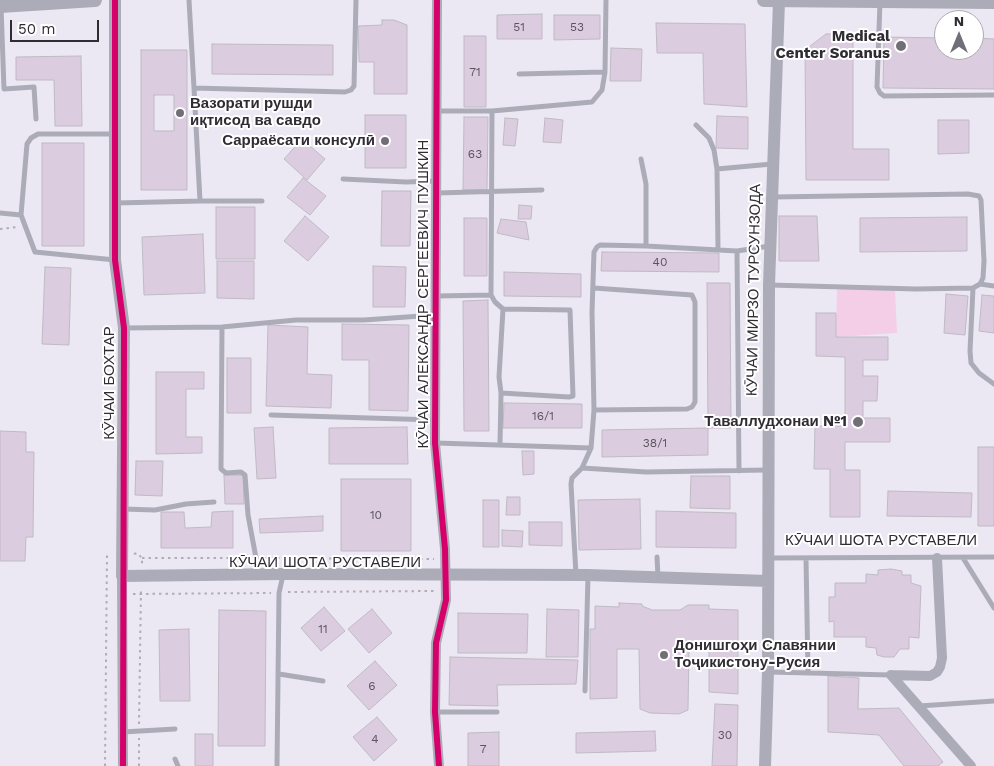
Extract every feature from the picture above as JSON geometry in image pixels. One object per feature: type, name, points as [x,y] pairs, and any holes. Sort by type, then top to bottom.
[{"type":"main road","points":[[0,6],[95,0]]},
{"type":"main road","points":[[764,0],[994,2]]},
{"type":"street","name":"КӮЧАИ БОХТАР","points":[[115,0],[116,260],[124,328],[123,766]]},
{"type":"street","name":"КӮЧАИ АЛЕКСАНДР СЕРГЕЕВИЧ ПУШКИН","points":[[437,0],[438,111],[435,443],[445,559],[446,600],[436,643],[435,712],[439,766]]},
{"type":"street","name":"КӮЧАИ МИРЗО ТУРСУНЗОДА","points":[[765,766],[768,672],[767,470],[769,285],[778,0]]},
{"type":"street","points":[[891,674],[930,676],[940,668],[942,658],[937,558]]},
{"type":"street","name":"КӮЧАИ ШОТА РУСТАВЕЛИ","points":[[122,576],[284,574],[582,575],[768,581]]},
{"type":"street","points":[[891,674],[971,766]]},
{"type":"lane","points":[[190,0],[200,201]]},
{"type":"lane","points":[[194,88],[288,92],[345,92],[351,90],[354,86],[356,0]]},
{"type":"lane","points":[[438,111],[492,111],[592,102],[602,90],[605,72],[606,0]]},
{"type":"lane","points":[[880,2],[877,88],[880,93],[884,96],[994,95]]},
{"type":"lane","points":[[0,6],[2,89],[34,87],[36,119]]},
{"type":"lane","points":[[520,74],[605,72]]},
{"type":"lane","points":[[492,111],[491,295],[495,302],[503,309],[570,310],[573,396],[501,393]]},
{"type":"lane","points":[[696,125],[709,138],[714,150],[717,169],[718,249]]},
{"type":"lane","points":[[116,134],[38,134],[31,138],[27,144],[21,215],[35,252],[116,260]]},
{"type":"lane","points":[[641,160],[646,184],[646,246]]},
{"type":"lane","points":[[717,169],[773,164]]},
{"type":"lane","points":[[343,180],[437,181]]},
{"type":"lane","points":[[437,193],[542,190]]},
{"type":"lane","points":[[769,285],[916,289],[973,288],[980,284],[983,278],[984,262],[981,200],[979,196],[968,194],[772,197]]},
{"type":"lane","points":[[116,203],[262,201]]},
{"type":"lane","points":[[0,213],[21,215]]},
{"type":"lane","points":[[585,691],[582,575],[571,484],[572,478],[582,468],[591,448],[594,410],[592,312],[594,252],[600,245],[737,250],[770,246]]},
{"type":"lane","points":[[737,250],[739,471]]},
{"type":"lane","points":[[980,284],[994,286]]},
{"type":"lane","points":[[594,288],[692,295],[695,302],[695,402],[692,407],[687,410],[594,410]]},
{"type":"lane","points":[[973,288],[971,363],[979,373],[993,384]]},
{"type":"lane","points":[[436,296],[491,295]]},
{"type":"lane","points":[[500,444],[503,309]]},
{"type":"lane","points":[[124,328],[222,327],[296,320],[364,320],[436,316]]},
{"type":"lane","points":[[222,327],[221,468],[226,473],[241,472],[246,475],[248,515],[259,575]]},
{"type":"lane","points":[[271,415],[436,420]]},
{"type":"lane","points":[[435,443],[591,448]]},
{"type":"lane","points":[[582,468],[646,472],[767,470]]},
{"type":"lane","points":[[123,508],[155,510],[186,504],[214,502]]},
{"type":"lane","points":[[657,557],[658,577]]},
{"type":"lane","name":"КӮЧАИ ШОТА РУСТАВЕЛИ","points":[[768,558],[994,557]]},
{"type":"lane","points":[[806,558],[808,672]]},
{"type":"lane","points":[[963,558],[994,608]]},
{"type":"lane","points":[[276,766],[279,592],[284,574]]},
{"type":"lane","points":[[768,672],[891,674]]},
{"type":"lane","points":[[279,674],[323,681]]},
{"type":"lane","points":[[919,706],[994,701]]},
{"type":"lane","points":[[435,712],[497,712]]},
{"type":"lane","points":[[124,732],[175,729]]},
{"type":"lane","points":[[175,759],[178,766]]},
{"type":"path","points":[[0,229],[24,225]]},
{"type":"path","points":[[105,766],[107,554]]},
{"type":"path","points":[[137,554],[142,558],[445,559]]},
{"type":"path","points":[[139,766],[142,558]]},
{"type":"shaded area","points":[[837,289],[895,289],[897,333],[836,337]]},
{"type":"building","points":[[542,14],[542,39],[497,39],[497,15]]},
{"type":"building","points":[[554,15],[600,15],[600,39],[554,40]]},
{"type":"building","points":[[382,20],[394,20],[407,25],[407,94],[374,94],[374,62],[359,62],[358,26],[382,25]]},
{"type":"building","points":[[656,23],[745,24],[747,107],[704,104],[703,53],[657,53]]},
{"type":"building","points":[[826,34],[853,34],[853,149],[889,149],[889,180],[806,180],[805,50]]},
{"type":"building","points":[[464,36],[486,36],[486,107],[464,107]]},
{"type":"building","points":[[884,37],[934,38],[934,60],[984,60],[984,38],[994,39],[994,89],[883,88]]},
{"type":"building","points":[[212,44],[333,45],[333,75],[212,74]]},
{"type":"building","points":[[611,48],[642,49],[641,81],[610,81]]},
{"type":"building","name":"Вазорати рушди иқтисод ва савдо","points":[[141,50],[187,50],[187,190],[141,190]],"holes":[[[154,95],[174,95],[174,131],[154,131]]]},
{"type":"building","points":[[81,56],[82,126],[55,126],[54,80],[16,80],[16,57]]},
{"type":"building","name":"Сарраёсати консулӣ","points":[[365,115],[406,115],[406,168],[365,168]]},
{"type":"building","points":[[717,116],[748,117],[748,149],[716,148]]},
{"type":"building","points":[[464,117],[488,117],[487,190],[463,190]]},
{"type":"building","points":[[505,118],[518,119],[515,146],[503,145]]},
{"type":"building","points":[[545,118],[563,120],[561,143],[543,142]]},
{"type":"building","points":[[938,120],[969,120],[969,153],[938,154]]},
{"type":"building","points":[[302,139],[325,159],[307,180],[284,159]]},
{"type":"building","points":[[42,143],[84,143],[84,246],[42,246]]},
{"type":"building","points":[[303,178],[326,196],[310,215],[287,197]]},
{"type":"building","points":[[382,191],[411,191],[410,246],[381,246]]},
{"type":"building","points":[[519,205],[532,206],[531,219],[518,219]]},
{"type":"building","points":[[216,207],[255,207],[255,259],[216,259]]},
{"type":"building","points":[[305,216],[329,237],[308,261],[284,241]]},
{"type":"building","points":[[779,216],[817,216],[819,261],[779,261]]},
{"type":"building","points":[[967,217],[967,251],[860,252],[860,218]]},
{"type":"building","points":[[464,218],[487,218],[487,276],[464,276]]},
{"type":"building","points":[[501,219],[526,222],[529,240],[497,233]]},
{"type":"building","points":[[203,234],[205,293],[144,295],[142,237]]},
{"type":"building","points":[[602,252],[719,253],[719,272],[601,271]]},
{"type":"building","points":[[217,261],[254,261],[254,299],[217,298]]},
{"type":"building","points":[[373,266],[406,267],[405,307],[373,307]]},
{"type":"building","points":[[45,267],[71,268],[69,345],[42,344]]},
{"type":"building","points":[[504,272],[581,274],[581,297],[504,296]]},
{"type":"building","points":[[707,283],[730,283],[731,428],[708,428]]},
{"type":"building","points":[[946,294],[968,296],[965,335],[944,333]]},
{"type":"building","points":[[982,295],[994,296],[994,333],[979,331]]},
{"type":"building","points":[[488,300],[489,431],[464,431],[463,301]]},
{"type":"building","points":[[816,313],[836,313],[836,337],[888,337],[888,360],[863,360],[863,376],[878,376],[877,401],[863,401],[863,418],[890,418],[890,442],[845,442],[845,470],[860,470],[860,517],[830,517],[830,469],[814,469],[815,426],[845,426],[845,357],[816,356]]},
{"type":"building","points":[[342,324],[409,325],[408,411],[369,410],[369,360],[342,360]]},
{"type":"building","points":[[268,325],[308,327],[307,374],[332,375],[331,408],[266,406]]},
{"type":"building","points":[[227,358],[251,358],[251,413],[227,413]]},
{"type":"building","points":[[156,372],[204,372],[204,389],[186,389],[186,437],[202,437],[202,453],[156,454]]},
{"type":"building","points":[[504,403],[582,404],[582,428],[503,428]]},
{"type":"building","points":[[273,427],[276,478],[257,479],[254,428]]},
{"type":"building","points":[[407,427],[408,464],[329,464],[329,428]]},
{"type":"building","points":[[708,428],[708,455],[602,457],[602,430]]},
{"type":"building","points":[[0,431],[26,432],[26,452],[34,452],[33,537],[26,537],[25,561],[0,561]]},
{"type":"building","points":[[978,447],[994,447],[994,526],[978,526]]},
{"type":"building","points":[[522,451],[534,451],[534,474],[523,475]]},
{"type":"building","points":[[136,461],[163,461],[162,496],[135,495]]},
{"type":"building","points":[[224,475],[243,475],[244,504],[225,504]]},
{"type":"building","points":[[691,476],[730,476],[730,509],[690,508]]},
{"type":"building","points":[[341,479],[411,479],[411,551],[341,551]]},
{"type":"building","points":[[888,491],[972,493],[971,517],[887,516]]},
{"type":"building","points":[[507,497],[520,497],[520,515],[506,515]]},
{"type":"building","points":[[640,499],[641,549],[579,550],[578,500]]},
{"type":"building","points":[[483,500],[499,500],[499,547],[483,547]]},
{"type":"building","points":[[233,511],[233,548],[161,548],[161,512],[184,512],[185,528],[211,527],[212,512]]},
{"type":"building","points":[[656,511],[736,513],[736,548],[656,547]]},
{"type":"building","points":[[323,516],[323,531],[260,533],[259,519]]},
{"type":"building","points":[[529,522],[562,522],[562,546],[529,545]]},
{"type":"building","points":[[502,530],[523,531],[522,547],[502,546]]},
{"type":"building","points":[[891,569],[902,571],[902,575],[911,575],[911,583],[921,586],[919,638],[909,637],[909,649],[900,649],[894,657],[884,657],[877,655],[876,648],[866,647],[866,637],[834,637],[834,621],[829,622],[829,597],[835,597],[835,583],[866,583],[866,574],[878,575],[878,570]]},
{"type":"building","name":"Донишгоҳи Славянии Тоҷикистону-Русия","points":[[619,603],[642,604],[642,606],[652,610],[680,610],[688,605],[709,605],[709,609],[738,610],[738,694],[709,692],[709,650],[689,650],[688,710],[679,714],[650,713],[640,709],[639,649],[617,649],[617,698],[590,699],[590,629],[595,629],[595,606],[619,607]]},
{"type":"building","points":[[324,607],[345,631],[321,651],[301,628]]},
{"type":"building","points":[[372,609],[392,633],[369,653],[348,629]]},
{"type":"building","points":[[547,609],[579,610],[578,657],[546,657]]},
{"type":"building","points":[[219,610],[266,611],[265,746],[218,746]]},
{"type":"building","points":[[458,613],[528,614],[527,653],[458,653]]},
{"type":"building","points":[[189,629],[190,701],[160,701],[159,630]]},
{"type":"building","points":[[450,657],[578,660],[576,684],[497,685],[498,706],[449,705]]},
{"type":"building","points":[[375,661],[397,685],[369,710],[347,686]]},
{"type":"building","points":[[828,676],[859,678],[858,709],[899,708],[943,762],[938,766],[904,766],[879,735],[828,732]]},
{"type":"building","points":[[715,704],[738,705],[737,766],[712,766]]},
{"type":"building","points":[[377,717],[397,740],[374,761],[353,737]]},
{"type":"building","points":[[655,731],[656,751],[576,753],[576,733]]},
{"type":"building","points":[[499,732],[499,766],[468,766],[468,733]]},
{"type":"building","points":[[195,734],[213,734],[213,766],[195,766]]},
{"type":"cycle path","points":[[115,0],[115,260],[124,328],[123,766]]},
{"type":"cycle path","points":[[437,0],[435,443],[445,549],[446,600],[436,643],[435,712],[439,766]]},
{"type":"place","name":"Medical Center Soranus","points":[[901,46]]},
{"type":"place","name":"Вазорати рушди иқтисод ва савдо","points":[[180,113]]},
{"type":"place","name":"Сарраёсати консулӣ","points":[[385,141]]},
{"type":"place","name":"Таваллудхонаи №1","points":[[858,422]]},
{"type":"place","name":"Донишгоҳи Славянии Тоҷикистону-Русия","points":[[664,655]]}]
